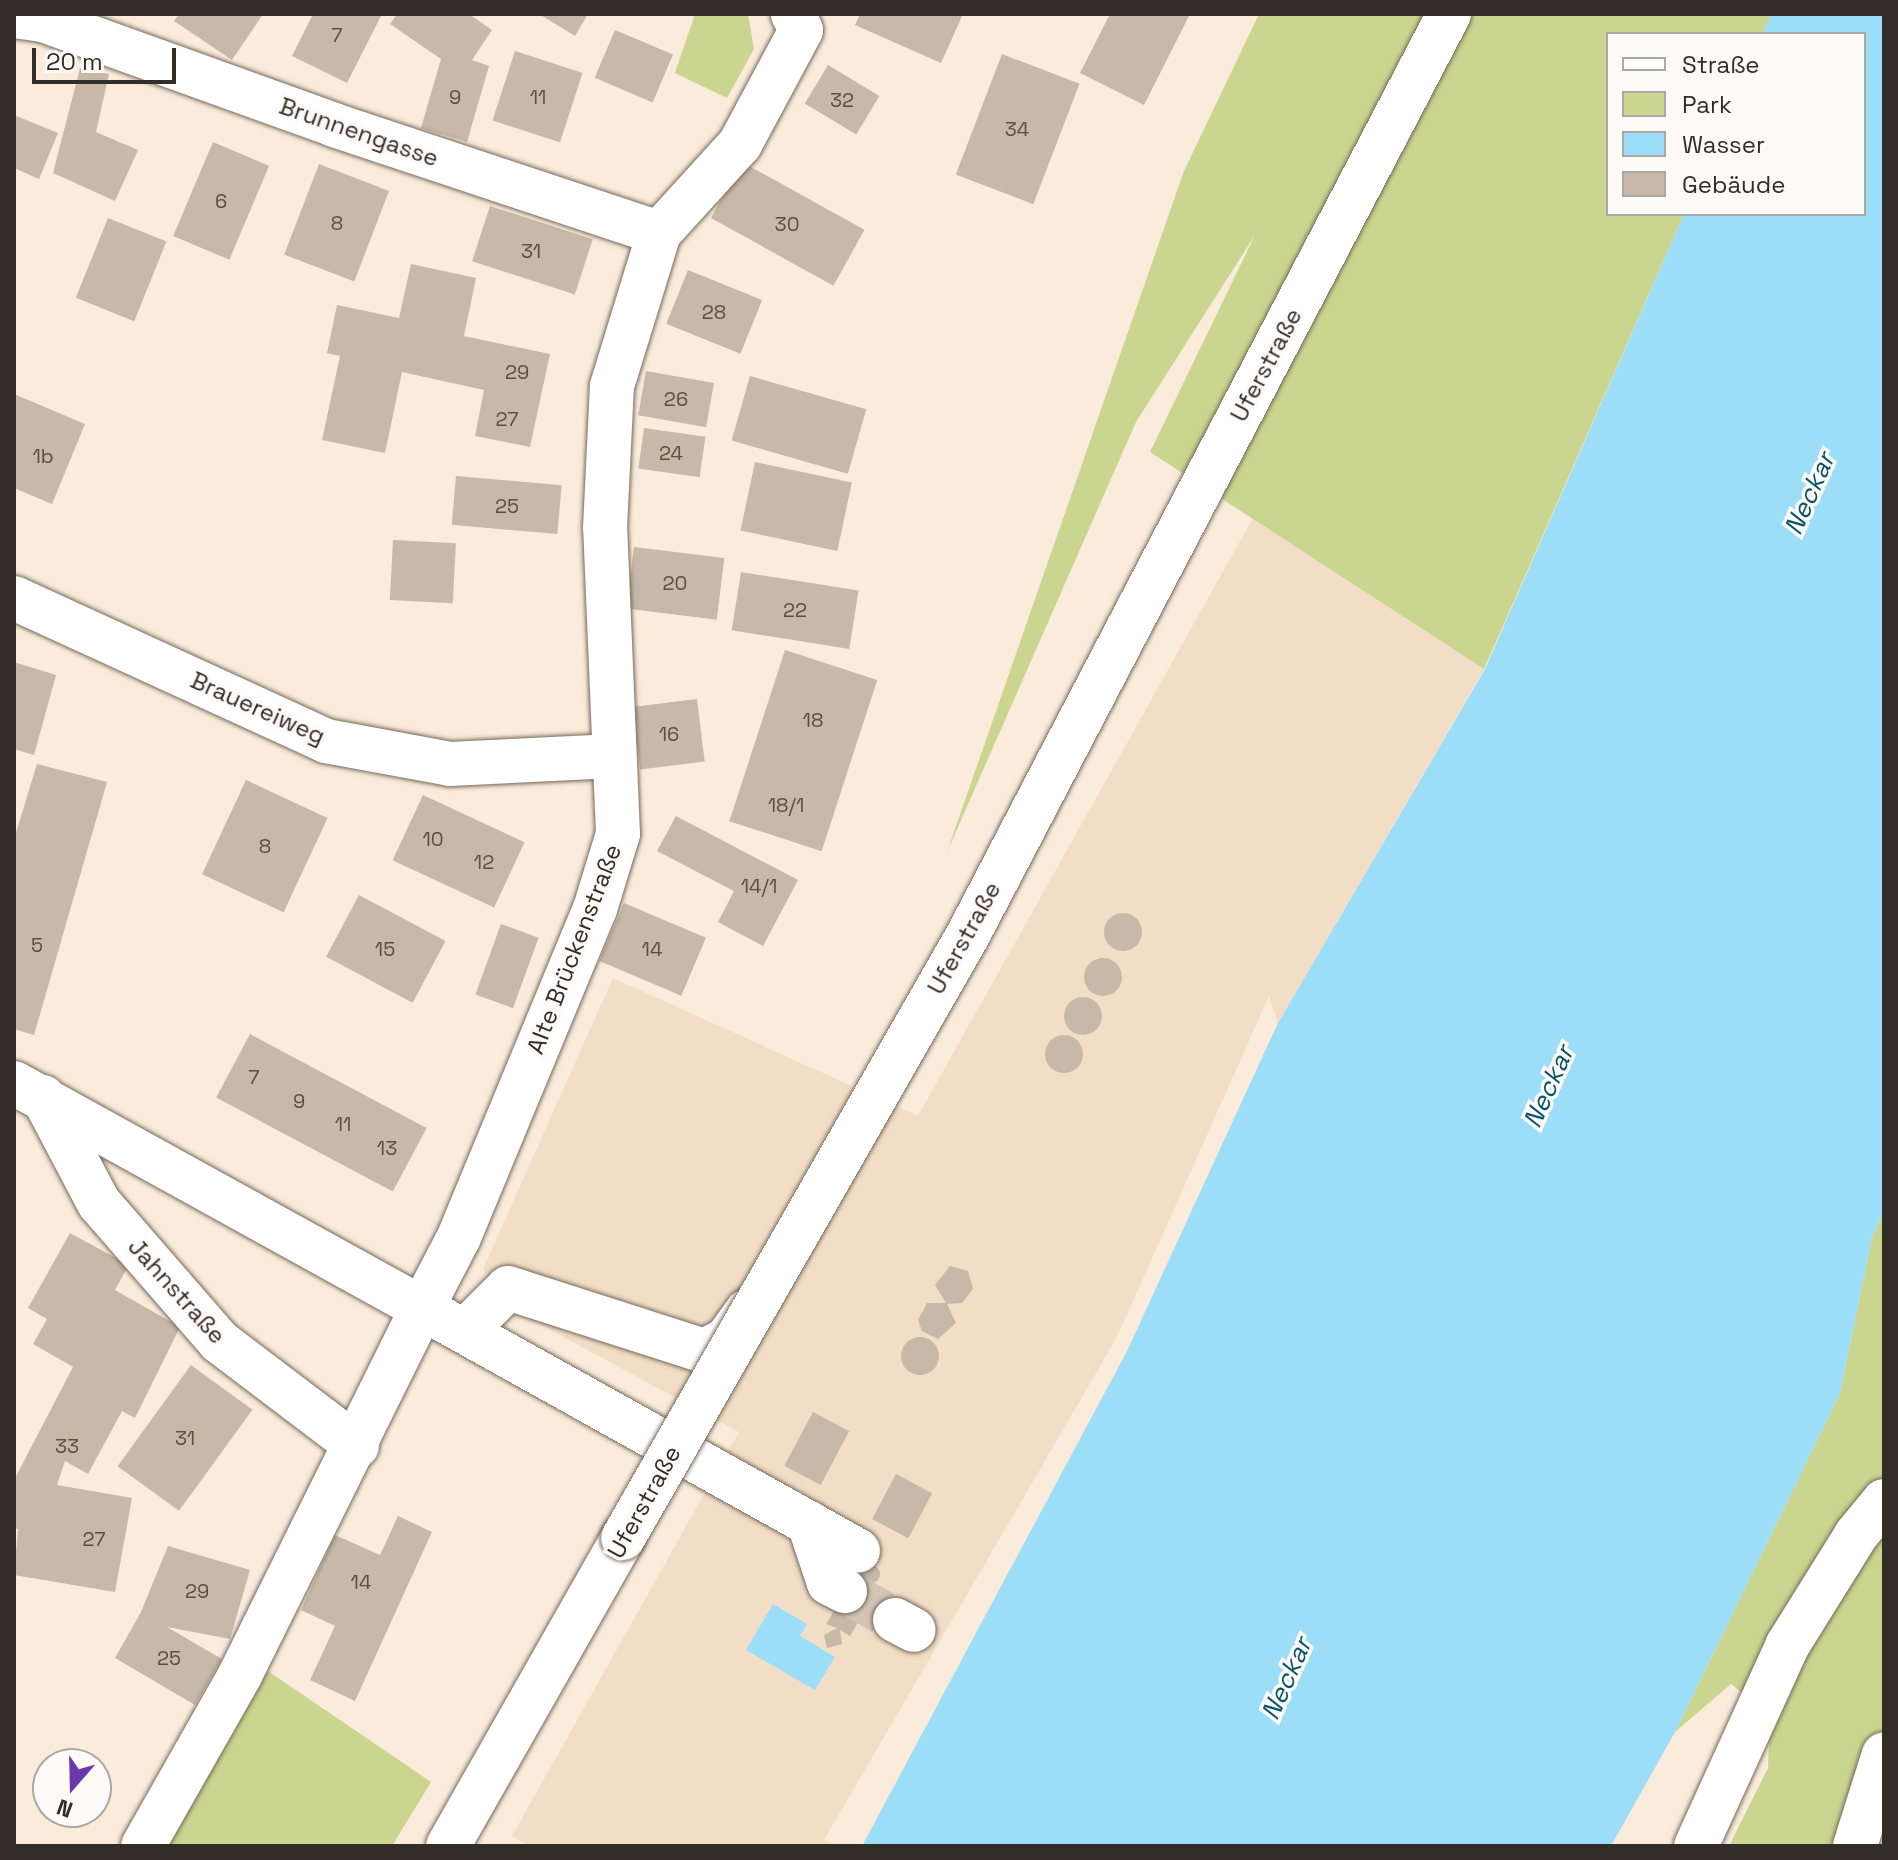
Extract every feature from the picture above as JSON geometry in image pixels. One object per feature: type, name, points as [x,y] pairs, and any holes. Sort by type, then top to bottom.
[{"type":"street","name":"Brunnengasse","points":[[14,16],[43,20],[334,125],[659,233]]},
{"type":"street","name":"Alte Brückenstraße","points":[[422,1308],[459,1237],[595,909],[618,834],[605,528],[612,386],[659,233],[740,144],[803,19]]},
{"type":"street","name":"Uferstraße","points":[[448,1846],[969,933],[1442,19]]},
{"type":"street","points":[[466,1330],[508,1288],[704,1351],[726,1340],[990,877],[1241,406]]},
{"type":"street","name":"Brauereiweg","points":[[14,598],[326,741],[450,764],[614,756]]},
{"type":"street","points":[[28,1090],[466,1330],[809,1523],[852,1571]]},
{"type":"street","name":"Jahnstraße","points":[[28,1090],[99,1203],[220,1342],[357,1446]]},
{"type":"street","points":[[143,1846],[190,1771],[357,1446],[422,1308]]},
{"type":"street","points":[[1696,1846],[1787,1646],[1856,1535],[1884,1501]]},
{"type":"street","points":[[1855,1846],[1884,1754]]},
{"type":"shaded area","points":[[1253,518],[1484,669],[1278,1023],[1269,996],[1117,1337],[824,1840],[839,1846],[528,1846],[512,1836],[739,1432],[508,1307],[483,1269],[613,978],[918,1116]]},
{"type":"green space","points":[[695,14],[748,14],[754,49],[727,98],[675,73]]},
{"type":"green space","points":[[1259,14],[1771,14],[1764,32],[1606,32],[1606,216],[1683,216],[1484,669],[1150,452],[1255,235],[1136,422],[947,852],[1184,171]]},
{"type":"green space","points":[[1884,1212],[1884,1754],[1855,1846],[1729,1846],[1768,1768],[1770,1716],[1731,1684],[1675,1732],[1840,1393],[1872,1237]]},
{"type":"green space","points":[[268,1671],[431,1782],[392,1846],[163,1846]]},
{"type":"water","name":"Neckar","points":[[1771,14],[1884,14],[1884,1212],[1872,1237],[1840,1393],[1675,1732],[1611,1846],[862,1846],[1127,1351],[1278,1023],[1485,669],[1683,216],[1866,216],[1866,32],[1764,32]]},
{"type":"water","points":[[773,1604],[807,1624],[800,1636],[835,1657],[815,1690],[746,1650]]},
{"type":"pier","points":[[1276,1018],[1127,1351],[858,1846],[1123,1349]]},
{"type":"building","points":[[179,14],[263,14],[232,60],[174,21]]},
{"type":"building","points":[[313,14],[382,14],[347,83],[292,56]]},
{"type":"building","points":[[397,14],[469,14],[492,30],[472,60],[489,66],[467,142],[421,128],[441,59],[390,24]]},
{"type":"building","points":[[539,14],[588,14],[575,36]]},
{"type":"building","points":[[860,14],[963,14],[941,63],[855,25]]},
{"type":"building","points":[[1110,14],[1190,14],[1144,105],[1080,73]]},
{"type":"building","points":[[615,30],[673,55],[653,102],[595,78]]},
{"type":"building","points":[[515,51],[583,73],[560,142],[492,120]]},
{"type":"building","points":[[1002,54],[1079,84],[1033,204],[956,174]]},
{"type":"building","points":[[828,65],[879,96],[856,134],[805,104]]},
{"type":"building","points":[[80,68],[109,74],[96,132],[138,150],[115,201],[53,173]]},
{"type":"building","points":[[14,115],[58,133],[39,179],[14,168]]},
{"type":"building","points":[[213,142],[269,166],[229,260],[173,236]]},
{"type":"building","points":[[742,162],[864,230],[833,286],[711,218]]},
{"type":"building","points":[[319,164],[389,191],[354,281],[284,255]]},
{"type":"building","points":[[490,206],[593,239],[575,295],[472,261]]},
{"type":"building","points":[[108,218],[166,242],[134,321],[76,298]]},
{"type":"building","points":[[411,264],[476,278],[464,336],[550,354],[530,447],[475,436],[484,390],[402,372],[385,453],[322,440],[340,356],[327,353],[337,305],[399,318]]},
{"type":"building","points":[[688,270],[762,300],[740,354],[666,324]]},
{"type":"building","points":[[646,371],[714,383],[706,427],[638,415]]},
{"type":"building","points":[[750,376],[866,409],[848,474],[732,440]]},
{"type":"building","points":[[14,394],[85,424],[52,504],[14,488]]},
{"type":"building","points":[[644,428],[705,437],[700,477],[638,469]]},
{"type":"building","points":[[755,462],[852,483],[837,551],[740,530]]},
{"type":"building","points":[[456,476],[562,485],[557,534],[452,525]]},
{"type":"building","points":[[393,540],[456,543],[453,603],[390,600]]},
{"type":"building","points":[[634,547],[724,558],[717,620],[626,609]]},
{"type":"building","points":[[741,572],[859,591],[849,649],[732,630]]},
{"type":"building","points":[[785,650],[877,680],[822,851],[729,821]]},
{"type":"building","points":[[14,662],[56,675],[34,755],[14,749]]},
{"type":"building","points":[[697,699],[705,762],[640,769],[632,707]]},
{"type":"building","points":[[37,764],[107,782],[34,1035],[14,1029],[14,839]]},
{"type":"building","points":[[246,780],[328,818],[284,912],[202,874]]},
{"type":"building","points":[[423,795],[525,842],[494,908],[393,860]]},
{"type":"building","points":[[676,816],[798,880],[763,946],[718,922],[734,891],[657,851]]},
{"type":"building","points":[[359,895],[446,941],[413,1003],[326,957]]},
{"type":"building","points":[[624,903],[706,938],[681,996],[599,961]]},
{"type":"building","points":[[1123,913],[1137,918],[1142,932],[1137,946],[1123,951],[1109,946],[1104,932],[1109,918]]},
{"type":"building","points":[[501,924],[539,938],[513,1008],[475,994]]},
{"type":"building","points":[[1103,958],[1117,963],[1122,977],[1117,991],[1103,996],[1089,991],[1084,977],[1089,963]]},
{"type":"building","points":[[1083,997],[1096,1003],[1102,1016],[1096,1029],[1083,1035],[1070,1029],[1064,1016],[1070,1003]]},
{"type":"building","points":[[250,1034],[427,1128],[393,1191],[216,1098]]},
{"type":"building","points":[[1064,1035],[1078,1040],[1083,1054],[1078,1068],[1064,1073],[1050,1068],[1045,1054],[1050,1040]]},
{"type":"building","points":[[70,1233],[129,1265],[115,1290],[180,1327],[135,1418],[122,1411],[88,1474],[65,1461],[57,1485],[132,1498],[115,1592],[14,1575],[18,1529],[14,1528],[14,1480],[73,1367],[33,1344],[47,1319],[28,1308]]},
{"type":"building","points":[[950,1266],[968,1271],[973,1289],[962,1303],[947,1304],[956,1323],[938,1339],[922,1331],[918,1320],[927,1303],[946,1303],[935,1285]]},
{"type":"building","points":[[920,1337],[934,1342],[939,1356],[934,1370],[920,1375],[906,1370],[901,1356],[906,1342]]},
{"type":"building","points":[[191,1365],[252,1410],[179,1511],[118,1466]]},
{"type":"building","points":[[813,1412],[849,1431],[821,1485],[784,1466]]},
{"type":"building","points":[[896,1474],[932,1493],[908,1538],[872,1519]]},
{"type":"building","points":[[398,1516],[432,1532],[355,1701],[310,1680],[335,1626],[301,1610],[335,1535],[380,1555]]},
{"type":"building","points":[[168,1546],[250,1570],[230,1639],[167,1627],[222,1659],[195,1705],[115,1658],[141,1612]]},
{"type":"building","points":[[871,1565],[880,1574],[871,1583],[862,1574]]},
{"type":"building","points":[[855,1576],[878,1589],[850,1636],[840,1630],[842,1644],[827,1648],[824,1635],[837,1628],[826,1624]]},
{"type":"building","points":[[881,1598],[889,1600],[877,1627],[866,1610]]},
{"type":"tunnel","points":[[845,1591],[895,1620]]}]
